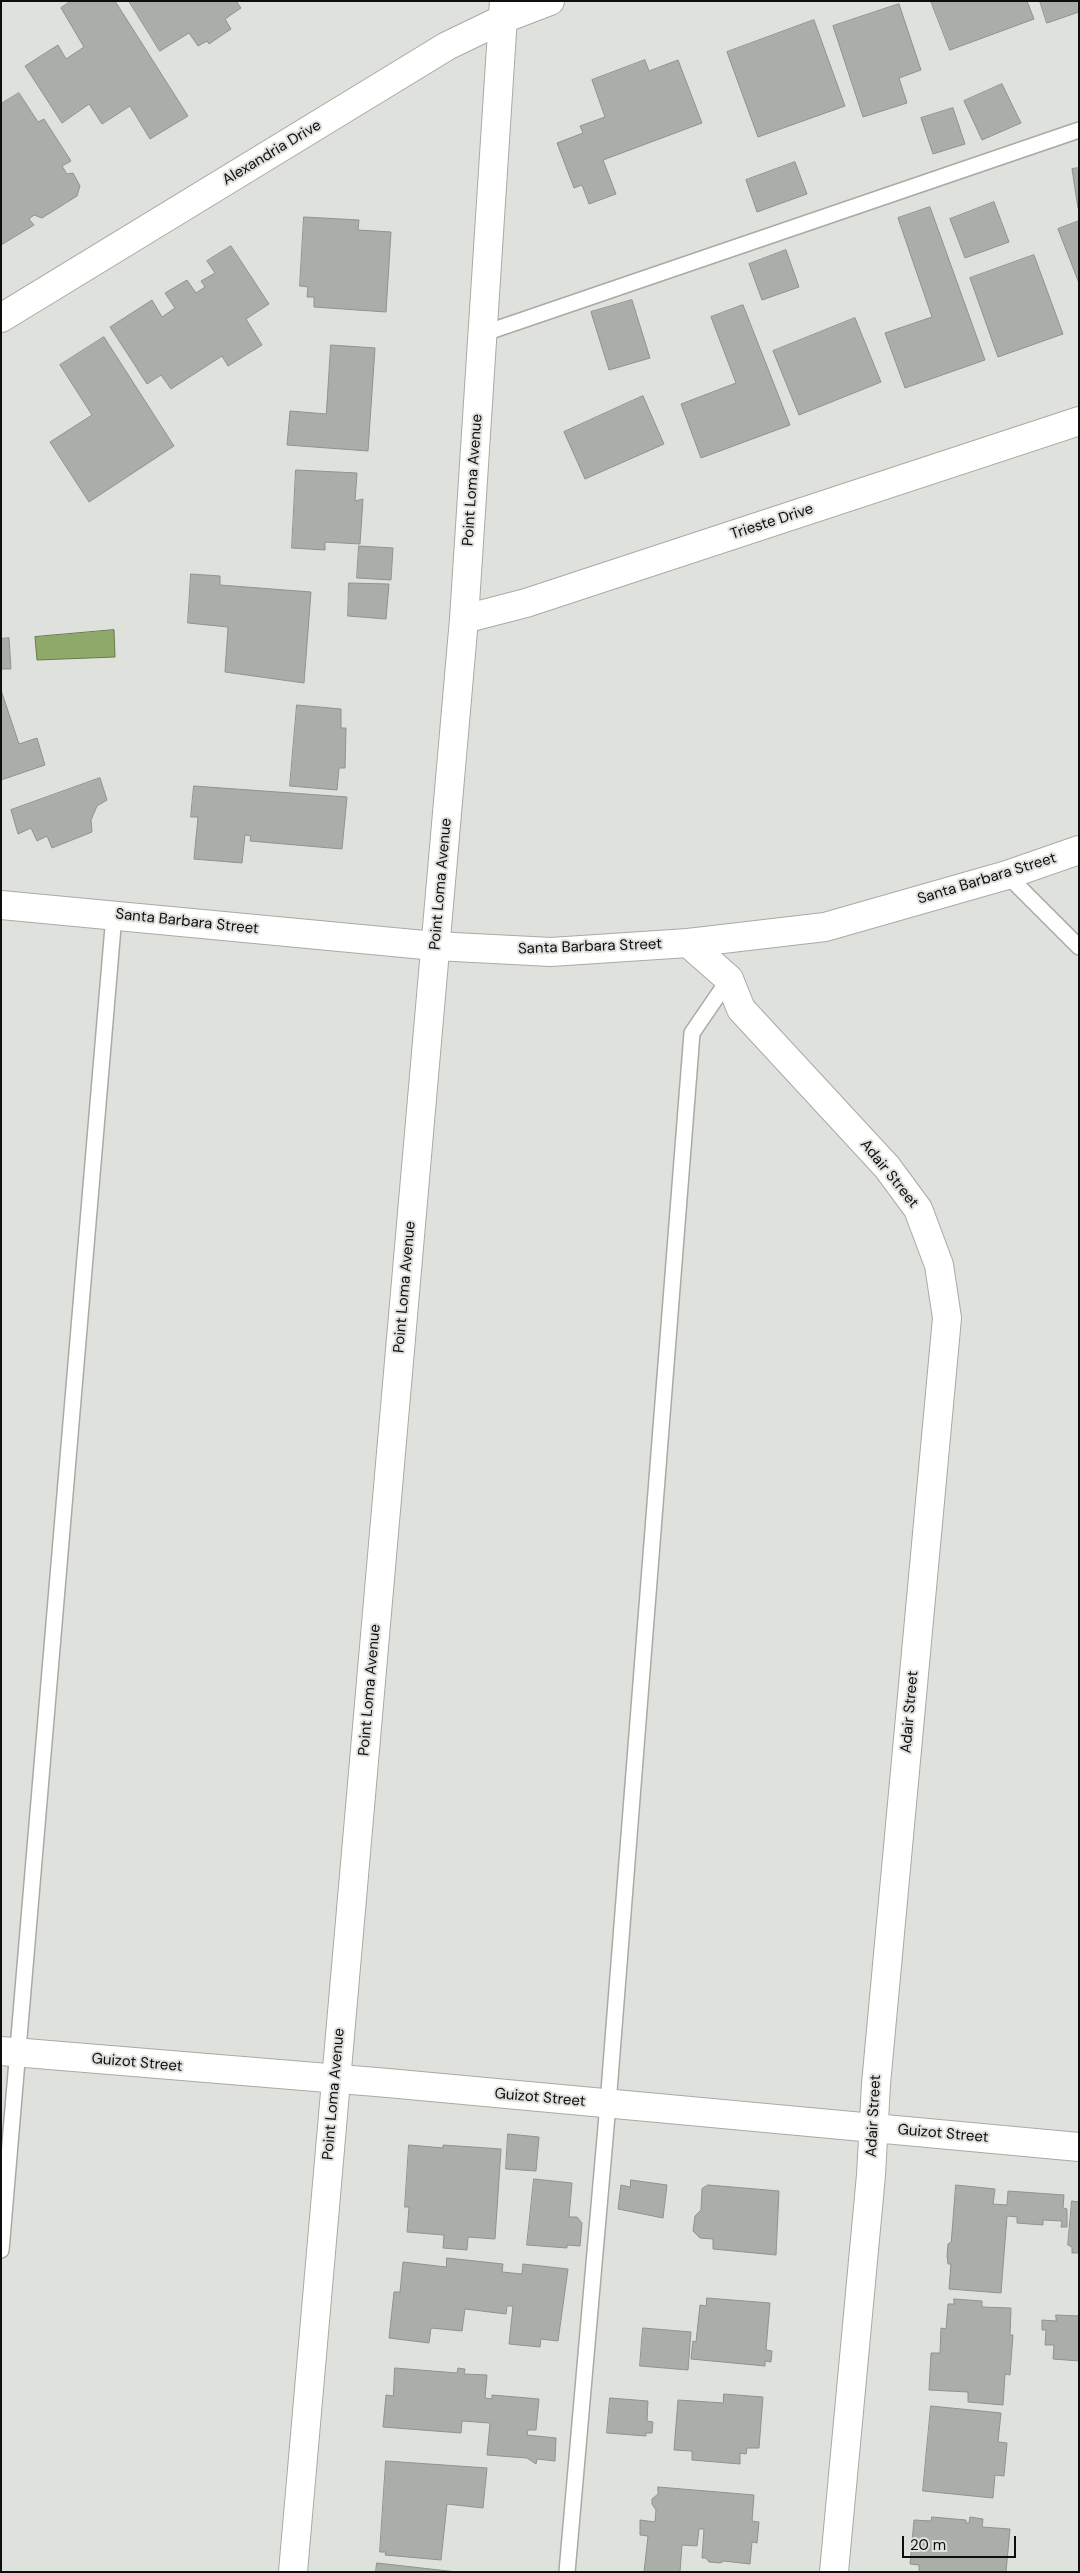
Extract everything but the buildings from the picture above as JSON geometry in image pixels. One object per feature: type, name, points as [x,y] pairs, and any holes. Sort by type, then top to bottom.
[{"type":"street","name":"Alexandria Drive","points":[[1,318],[448,46],[503,10],[550,1]]},
{"type":"street","name":"Point Loma Avenue","points":[[293,2572],[464,619],[503,10]]},
{"type":"street","name":"Trieste Drive","points":[[464,619],[526,603],[1079,421]]},
{"type":"street","name":"Santa Barbara Street","points":[[1,904],[436,946],[551,952],[688,943],[825,926],[1007,875],[1079,850]]},
{"type":"street","name":"Adair Street","points":[[688,943],[729,980],[741,1009],[887,1167],[918,1209],[938,1265],[947,1318],[876,2084],[874,2128],[834,2572]]},
{"type":"street","name":"Guizot Street","points":[[10,2052],[1079,2147]]},
{"type":"lane","points":[[482,334],[1079,130]]},
{"type":"lane","points":[[1007,875],[1079,947]]},
{"type":"lane","points":[[1,2250],[10,2052],[114,915]]},
{"type":"lane","points":[[566,2572],[608,2104],[692,1033],[729,980]]},
{"type":"shaded area","points":[[114,630],[115,657],[37,660],[35,637]]}]
